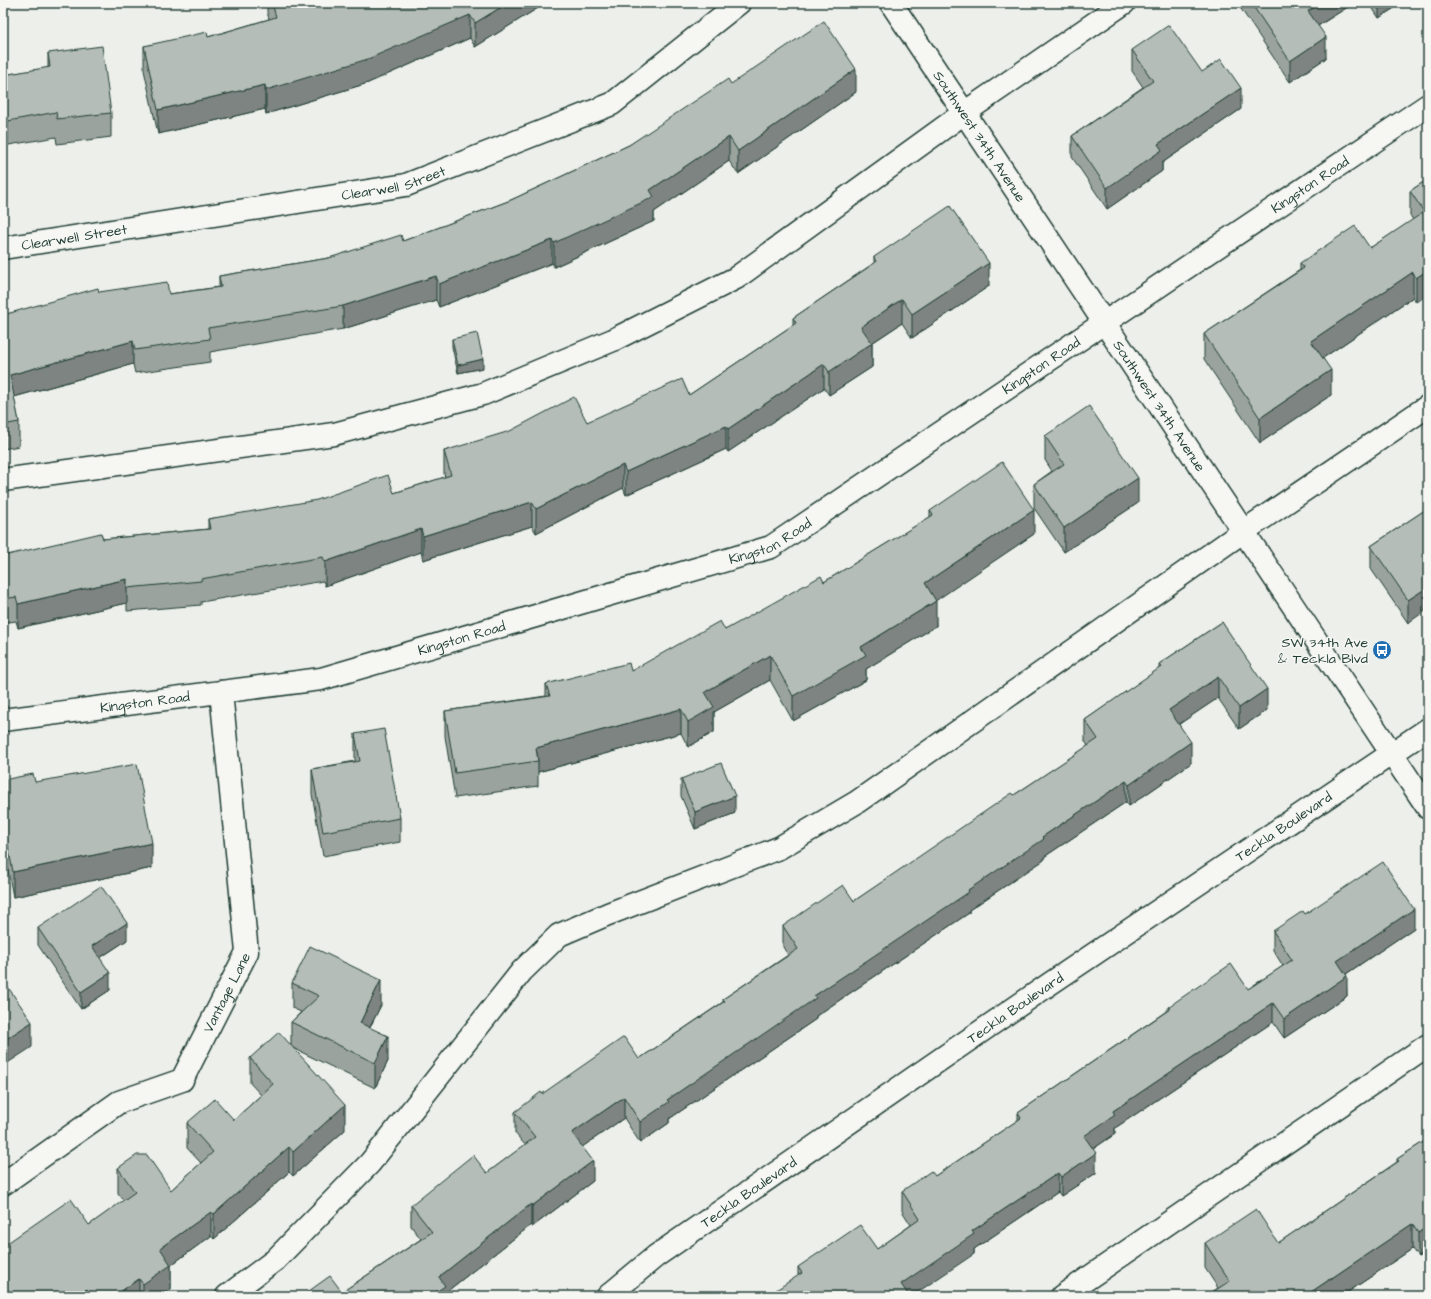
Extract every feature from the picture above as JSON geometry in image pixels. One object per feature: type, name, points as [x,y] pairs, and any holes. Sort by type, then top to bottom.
[{"type":"street","name":"Clearwell Street","points":[[3,248],[406,185],[612,104],[739,3]]},
{"type":"street","name":"Southwest 34th Avenue","points":[[891,3],[1428,808]]},
{"type":"street","points":[[3,480],[334,434],[482,394],[613,340],[736,278],[964,112],[1124,3]]},
{"type":"street","name":"Kingston Road","points":[[3,720],[322,679],[771,547],[1428,105]]},
{"type":"street","points":[[227,1296],[275,1260],[370,1163],[522,971],[559,935],[608,914],[779,848],[857,802],[1244,532],[1428,406]]},
{"type":"street","name":"Vantage Lane","points":[[3,1184],[119,1102],[182,1080],[247,952],[221,692]]},
{"type":"street","name":"Teckla Boulevard","points":[[608,1296],[656,1256],[1044,988],[1428,729]]},
{"type":"street","points":[[1062,1296],[1428,1045]]},
{"type":"building","points":[[272,3],[508,3],[475,23],[470,15],[368,59],[266,90],[265,85],[158,110],[144,46],[207,32],[208,37],[276,17]]},
{"type":"building","points":[[1251,3],[1322,3],[1308,11],[1326,37],[1290,61]]},
{"type":"building","points":[[824,21],[856,69],[738,151],[729,137],[650,190],[654,197],[554,243],[552,240],[439,284],[436,276],[343,306],[208,328],[210,339],[135,350],[133,341],[10,375],[19,422],[3,425],[3,315],[98,288],[99,292],[167,282],[169,294],[221,287],[219,276],[329,258],[401,235],[403,241],[511,200],[629,145],[728,79],[731,84]]},
{"type":"building","points":[[1169,25],[1202,72],[1221,59],[1241,88],[1158,144],[1162,150],[1107,188],[1072,136],[1153,81],[1132,50]]},
{"type":"building","points":[[102,46],[111,113],[57,119],[56,112],[3,122],[3,75],[50,67],[48,53]]},
{"type":"building","points":[[1428,179],[1428,270],[1416,278],[1413,272],[1311,341],[1331,370],[1260,418],[1204,334],[1304,268],[1300,263],[1355,226],[1370,248],[1424,212],[1410,191]]},
{"type":"building","points":[[950,206],[989,263],[912,314],[902,299],[861,327],[872,343],[829,372],[824,364],[728,429],[726,426],[626,472],[623,465],[536,509],[532,502],[423,536],[421,529],[325,562],[323,557],[201,579],[201,581],[127,588],[127,579],[18,604],[16,597],[3,599],[3,556],[101,533],[103,539],[210,529],[208,519],[317,500],[388,475],[394,493],[451,475],[444,451],[510,431],[574,397],[587,422],[682,379],[689,395],[796,323],[793,318],[876,262],[874,257]]},
{"type":"building","points":[[477,333],[483,359],[458,365],[452,339]]},
{"type":"building","points":[[1089,406],[1138,478],[1064,528],[1034,484],[1064,464],[1045,436]]},
{"type":"building","points":[[1002,462],[1034,510],[925,583],[936,601],[861,647],[866,655],[793,696],[770,655],[705,692],[714,707],[688,722],[681,709],[536,748],[538,761],[455,773],[445,711],[550,696],[546,684],[629,663],[631,671],[720,621],[725,630],[821,576],[824,582],[933,515],[930,511]]},
{"type":"building","points":[[1428,508],[1428,587],[1408,600],[1371,546]]},
{"type":"building","points":[[1222,622],[1267,689],[1239,708],[1218,677],[1169,710],[1191,742],[1129,785],[1126,781],[1042,837],[1044,839],[968,890],[969,892],[814,996],[816,998],[667,1100],[669,1102],[640,1122],[624,1097],[572,1133],[593,1161],[532,1206],[531,1204],[439,1277],[445,1286],[430,1296],[302,1296],[330,1276],[342,1292],[432,1232],[411,1205],[473,1155],[487,1173],[535,1137],[515,1112],[541,1092],[542,1094],[624,1037],[639,1059],[725,1001],[723,999],[798,949],[783,926],[843,885],[854,901],[1012,793],[1014,795],[1098,739],[1085,720],[1161,667],[1159,664]]},
{"type":"building","points":[[384,729],[400,818],[323,832],[312,769],[360,761],[355,734]]},
{"type":"building","points":[[721,763],[735,796],[695,812],[681,779]]},
{"type":"building","points":[[137,764],[152,843],[13,872],[6,835],[3,836],[3,780],[33,774],[35,782]]},
{"type":"building","points":[[1383,862],[1414,909],[1337,961],[1347,976],[1284,1019],[1273,1003],[1113,1111],[1115,1115],[1084,1136],[1096,1153],[1061,1177],[1058,1173],[972,1231],[974,1234],[901,1284],[909,1296],[767,1296],[802,1273],[798,1267],[860,1225],[877,1249],[920,1219],[902,1191],[931,1171],[935,1176],[1021,1118],[1018,1113],[1170,1009],[1168,1007],[1231,964],[1248,989],[1292,960],[1273,931],[1303,911],[1305,914]]},
{"type":"building","points":[[101,886],[127,923],[92,946],[110,973],[81,992],[38,928]]},
{"type":"building","points":[[310,946],[381,980],[360,1023],[388,1036],[375,1063],[291,1022],[319,996],[292,983]]},
{"type":"building","points":[[3,980],[32,1022],[3,1041]]},
{"type":"building","points":[[279,1032],[345,1105],[293,1152],[289,1147],[214,1214],[211,1212],[160,1248],[171,1265],[143,1284],[139,1279],[114,1296],[92,1296],[87,1289],[76,1296],[3,1296],[3,1246],[71,1199],[89,1225],[135,1192],[118,1168],[137,1155],[147,1155],[171,1190],[213,1152],[187,1123],[215,1099],[234,1120],[273,1084],[250,1058]]},
{"type":"building","points":[[1428,1139],[1428,1226],[1418,1233],[1412,1224],[1311,1292],[1314,1296],[1206,1296],[1230,1281],[1205,1243],[1256,1209],[1278,1243],[1399,1161],[1397,1159]]},
{"type":"place","name":"SW 34th Ave & Teckla Blvd","points":[[1382,650]]}]
